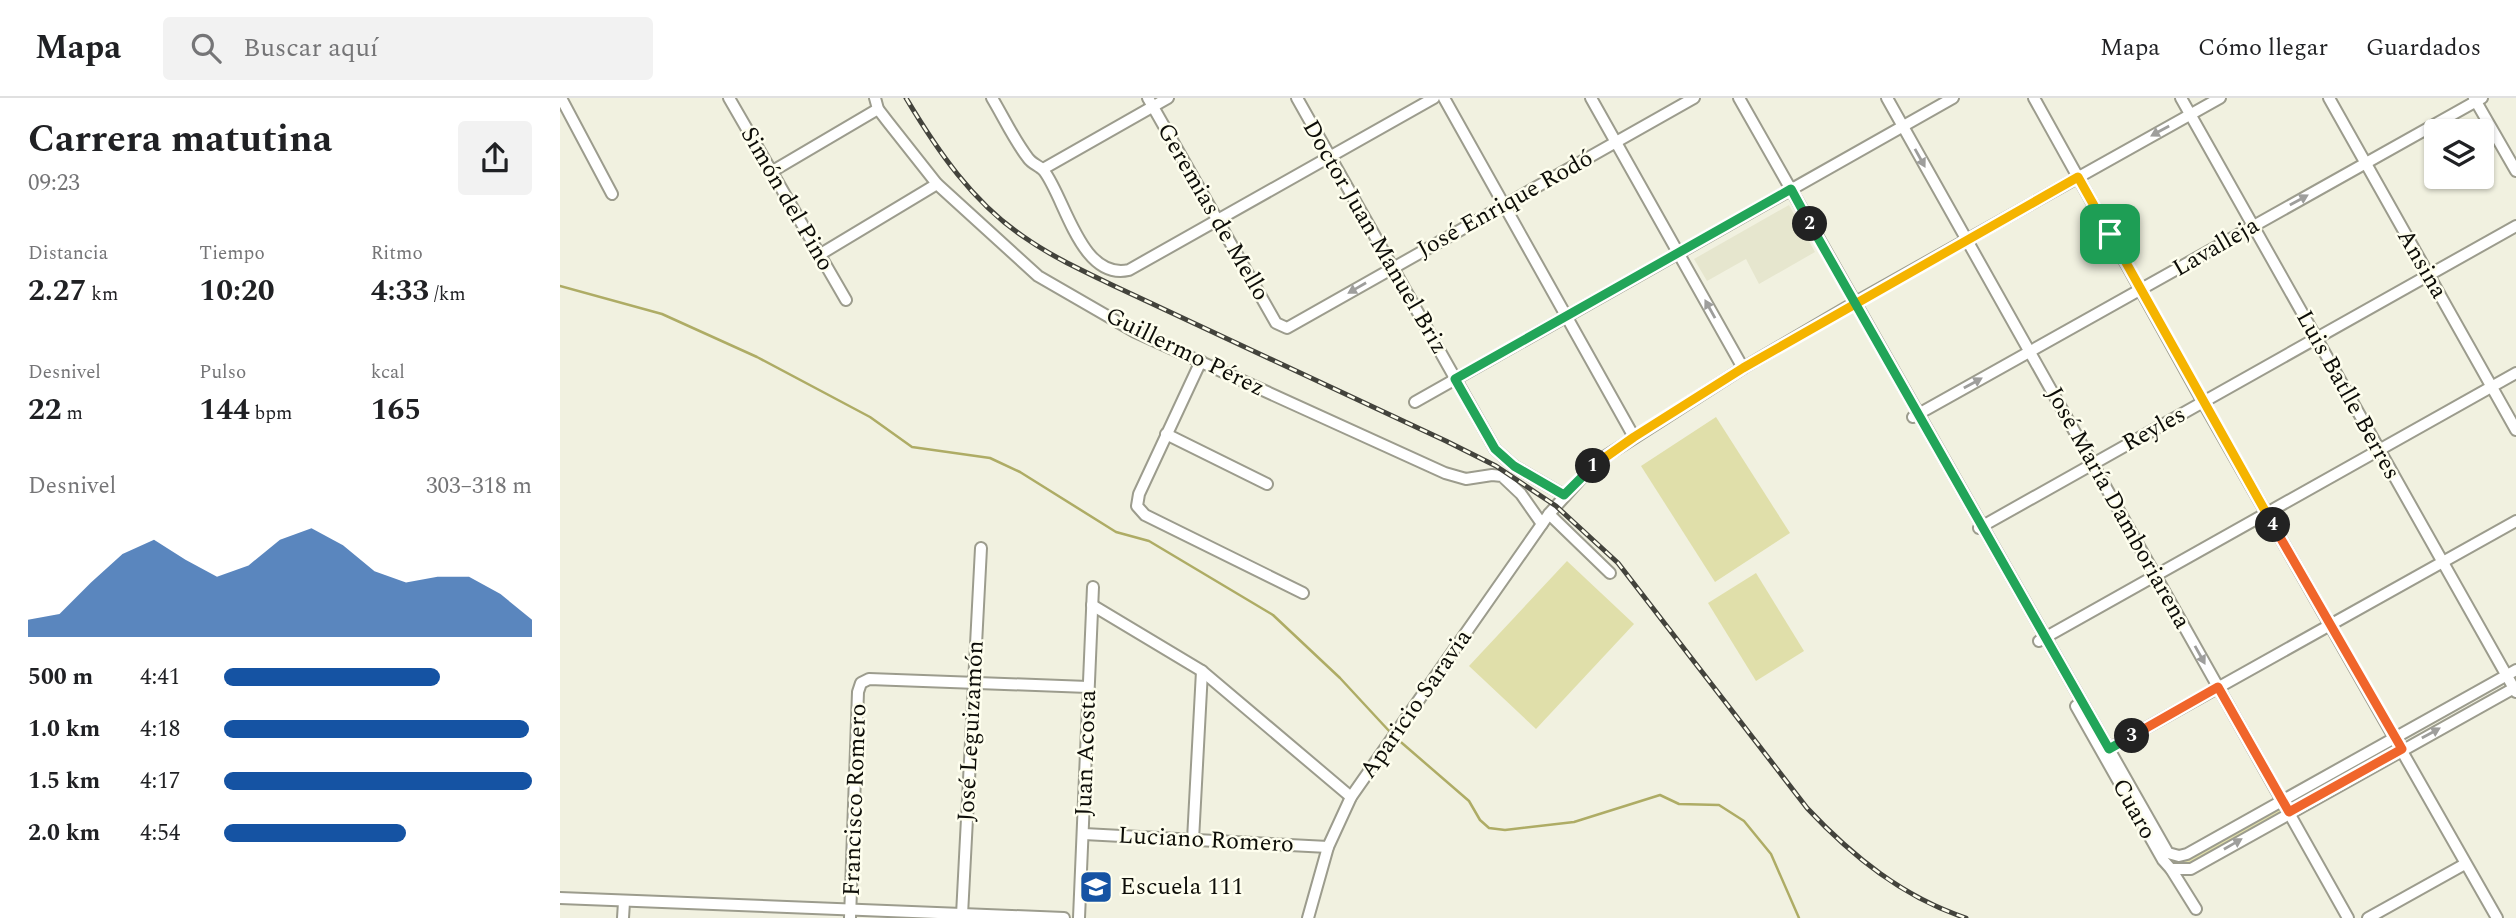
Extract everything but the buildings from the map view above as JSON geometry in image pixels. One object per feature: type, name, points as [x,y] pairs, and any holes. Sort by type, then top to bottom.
[{"type":"street","points":[[561,98],[612,194]]},
{"type":"street","name":"Simón del Pino","points":[[729,98],[846,300]]},
{"type":"street","points":[[992,98],[1029,161],[1043,169],[1080,242],[1100,264],[1115,272],[1129,270],[1434,98]]},
{"type":"street","points":[[1043,169],[1151,102],[1168,98]]},
{"type":"street","name":"Doctor Juan Manuel Briz","points":[[1297,98],[1495,449],[1514,466],[1564,495]]},
{"type":"street","points":[[1444,98],[1634,437]]},
{"type":"street","points":[[1591,98],[1743,368]]},
{"type":"street","name":"José Enrique Rodó","points":[[1280,326],[1292,326],[1694,98]]},
{"type":"street","name":"Cuaro","points":[[1740,98],[1854,303],[1855,312],[2106,751],[2168,853],[2172,856],[2186,854],[2283,800]]},
{"type":"street","name":"José María Damboriarena","points":[[1887,98],[2348,918]]},
{"type":"street","points":[[1415,402],[1953,98]]},
{"type":"street","points":[[2034,98],[2203,402],[2497,918]]},
{"type":"street","name":"Luis Batlle Berres","points":[[2181,98],[2442,563],[2511,672],[2515,689]]},
{"type":"street","name":"Aparicio Saravia","points":[[1308,918],[1328,847],[1351,797],[1542,524],[1564,495],[1605,456],[1743,368],[1854,303],[2220,98]]},
{"type":"street","name":"Ansina","points":[[2329,98],[2516,429]]},
{"type":"street","points":[[2478,99],[2516,171]]},
{"type":"street","name":"Lavalleja","points":[[1916,415],[2478,99]]},
{"type":"street","name":"Geremias de Mello","points":[[1151,102],[1280,326]]},
{"type":"street","points":[[771,172],[876,103]]},
{"type":"street","name":"Guillermo Pérez","points":[[876,103],[937,184],[1038,276],[1135,332],[1445,473],[1466,479],[1492,474],[1502,476],[1521,494],[1542,524]]},
{"type":"street","points":[[819,255],[937,184]]},
{"type":"street","name":"Reyles","points":[[1979,528],[2516,226]]},
{"type":"street","points":[[1201,361],[1139,494],[1137,506],[1145,515],[1303,593]]},
{"type":"street","points":[[2042,639],[2516,373]]},
{"type":"street","points":[[1166,434],[1267,484]]},
{"type":"street","points":[[1553,510],[1610,573]]},
{"type":"street","points":[[2106,751],[2516,520]]},
{"type":"street","name":"José Leguizamón","points":[[962,915],[981,548]]},
{"type":"street","name":"Juan Acosta","points":[[1079,918],[1093,587]]},
{"type":"street","points":[[1092,605],[1202,671],[1351,797]]},
{"type":"street","points":[[1193,840],[1202,671]]},
{"type":"street","points":[[2283,800],[2511,672]]},
{"type":"street","name":"Francisco Romero","points":[[850,914],[861,683],[869,679],[973,683]]},
{"type":"street","points":[[973,683],[1088,687]]},
{"type":"street","points":[[2171,869],[2190,869],[2402,749],[2515,689]]},
{"type":"street","name":"Cuaro","points":[[2106,751],[2163,860],[2196,909]]},
{"type":"street","name":"Luciano Romero","points":[[1084,834],[1328,847]]},
{"type":"street","points":[[2368,918],[2465,864]]},
{"type":"street","points":[[560,898],[624,902],[684,910],[1064,918]]},
{"type":"street","points":[[624,902],[624,918]]},
{"type":"shaded area","points":[[1789,205],[1815,252],[1759,284],[1746,259],[1707,281],[1694,259]]},
{"type":"green space","points":[[1716,417],[1790,533],[1715,582],[1641,466]]},
{"type":"green space","points":[[1567,561],[1634,624],[1536,729],[1469,666]]},
{"type":"green space","points":[[1756,573],[1804,651],[1756,681],[1708,603]]},
{"type":"green space","points":[[2279,807],[2282,812],[2188,865],[2178,863]]},
{"type":"waterway","points":[[560,286],[662,314],[757,357],[870,417],[912,447],[990,458],[1020,472],[1116,532],[1149,541],[1273,615],[1340,678],[1390,732]]},
{"type":"waterway","points":[[1395,737],[1469,801],[1480,820],[1489,828],[1505,830],[1574,822],[1660,795],[1679,804],[1719,805],[1744,821],[1771,854],[1799,918]]},
{"type":"railway","points":[[906,98],[930,137],[972,192],[1034,244],[1110,284],[1496,466],[1556,506],[1618,563],[1807,808],[1824,826],[1861,859],[1900,887],[1966,918]]},
{"type":"place","name":"Escuela 111","points":[[1096,887]]},
{"type":"route","points":[[2110,234],[2078,177],[1854,303],[1743,368],[1605,456],[1564,495],[1514,466],[1495,449],[1455,379],[1791,189],[1854,303],[1860,309],[2109,749],[2218,687],[2289,812],[2402,749],[2110,234]]}]
